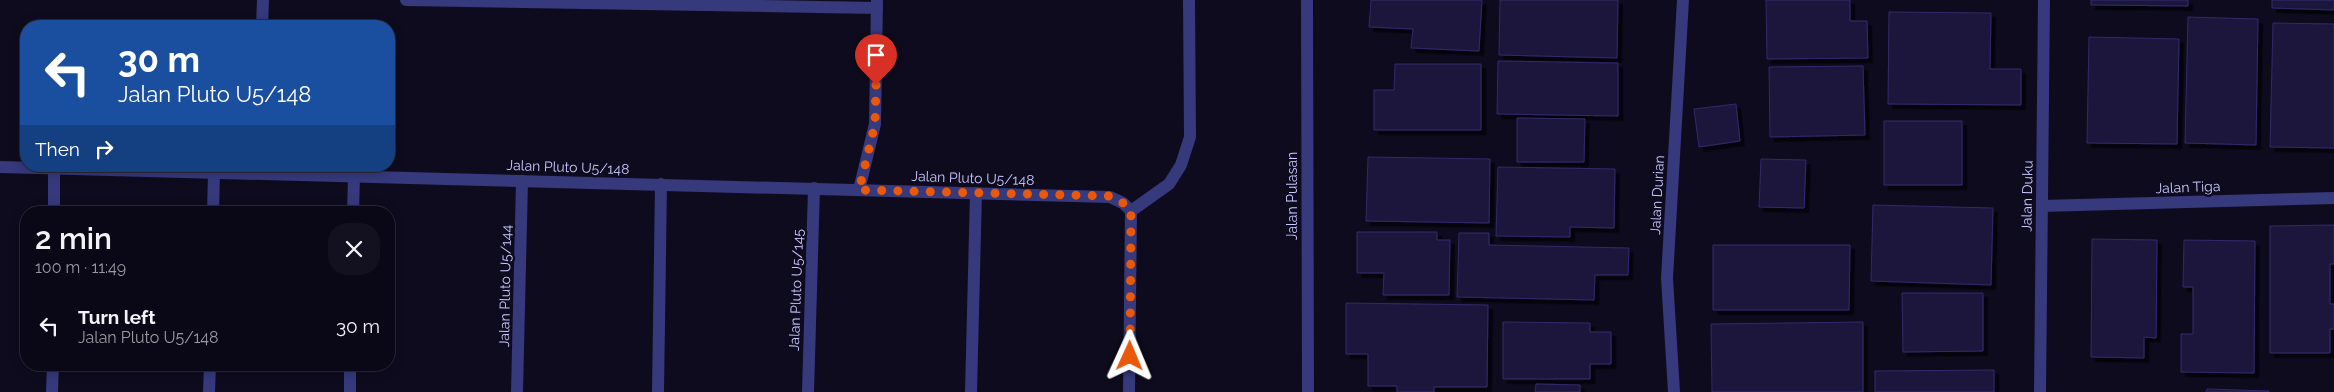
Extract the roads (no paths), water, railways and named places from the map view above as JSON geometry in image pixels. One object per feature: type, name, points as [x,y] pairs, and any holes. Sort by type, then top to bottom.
[{"type":"street","points":[[262,20],[263,0]]},
{"type":"street","points":[[406,0],[877,4],[875,124],[859,190]]},
{"type":"street","points":[[1129,392],[1131,211],[1169,184],[1181,165],[1190,137],[1189,0]]},
{"type":"street","name":"Jalan Pulasan","points":[[1307,0],[1308,392]]},
{"type":"street","name":"Jalan Durian","points":[[1674,392],[1667,278],[1683,0]]},
{"type":"street","name":"Jalan Duku","points":[[2040,392],[2044,0]]},
{"type":"street","name":"Jalan Pluto U5/148","points":[[0,167],[20,168]]},
{"type":"street","points":[[54,172],[54,206]]},
{"type":"street","name":"Jalan Pluto U5/148","points":[[174,172],[230,172]]},
{"type":"street","name":"Jalan Pluto U5/148","points":[[292,172],[354,176],[522,181],[1110,196],[1123,203],[1131,211]]},
{"type":"street","points":[[213,206],[214,173]]},
{"type":"street","points":[[353,206],[354,176]]},
{"type":"street","name":"Jalan Pluto U5/144","points":[[517,392],[522,181]]},
{"type":"street","points":[[658,392],[661,184]]},
{"type":"street","name":"Jalan Pluto U5/145","points":[[808,392],[814,188]]},
{"type":"street","points":[[971,392],[976,193]]},
{"type":"street","name":"Jalan Tiga","points":[[2042,206],[2334,198]]},
{"type":"street","points":[[52,392],[53,371]]},
{"type":"street","points":[[210,371],[210,392]]},
{"type":"street","points":[[350,371],[350,392]]}]
